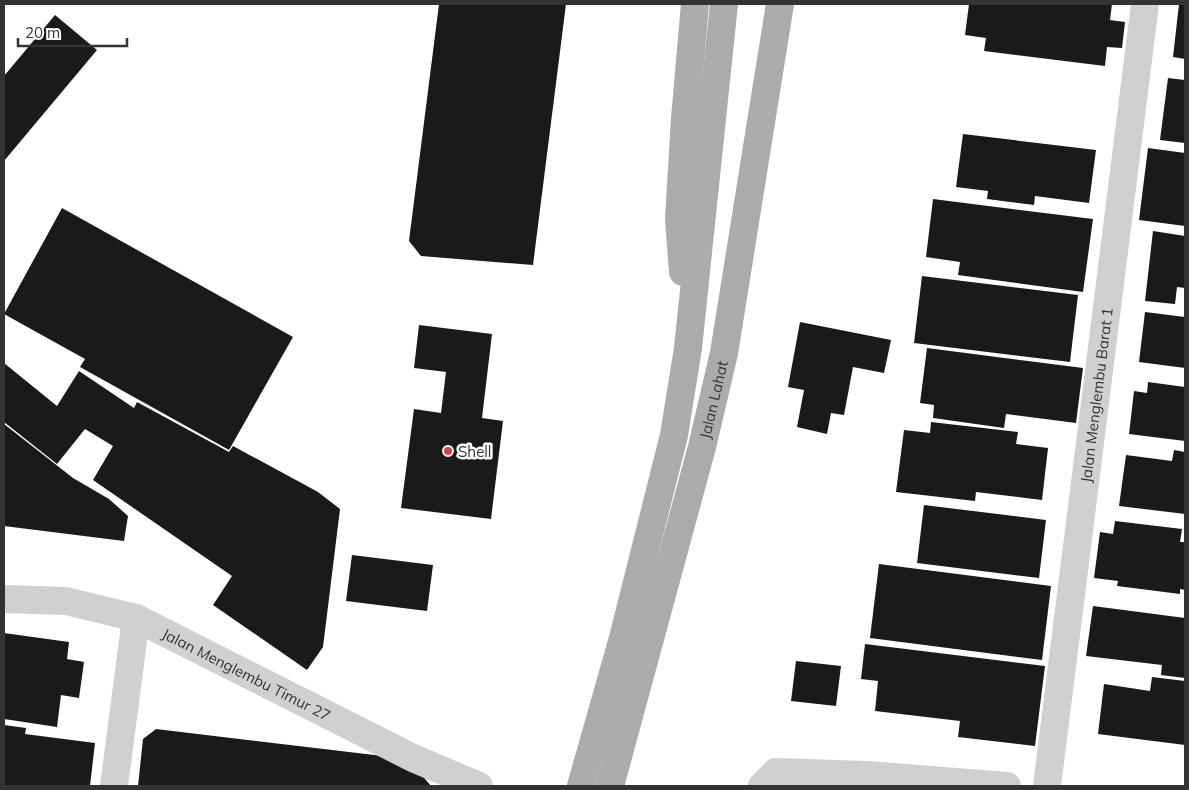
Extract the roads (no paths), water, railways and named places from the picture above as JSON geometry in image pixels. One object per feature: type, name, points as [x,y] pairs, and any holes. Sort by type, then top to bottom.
[{"type":"main road","points":[[688,348],[680,219],[685,118],[695,4]]},
{"type":"main road","points":[[581,786],[623,638],[674,435],[688,348],[724,4]]},
{"type":"main road","points":[[739,259],[762,4]]},
{"type":"main road","name":"Jalan Lahat","points":[[610,786],[702,447],[724,353],[780,4]]},
{"type":"street","name":"Jalan Menglembu Barat 1","points":[[1047,786],[1145,4]]},
{"type":"street","name":"Jalan Menglembu Timur 27","points":[[4,599],[66,600],[136,618],[413,758],[479,786]]},
{"type":"street","points":[[114,786],[136,618]]},
{"type":"street","points":[[762,786],[776,772],[867,781],[1006,786]]},
{"type":"place","name":"Shell","points":[[448,451]]}]
